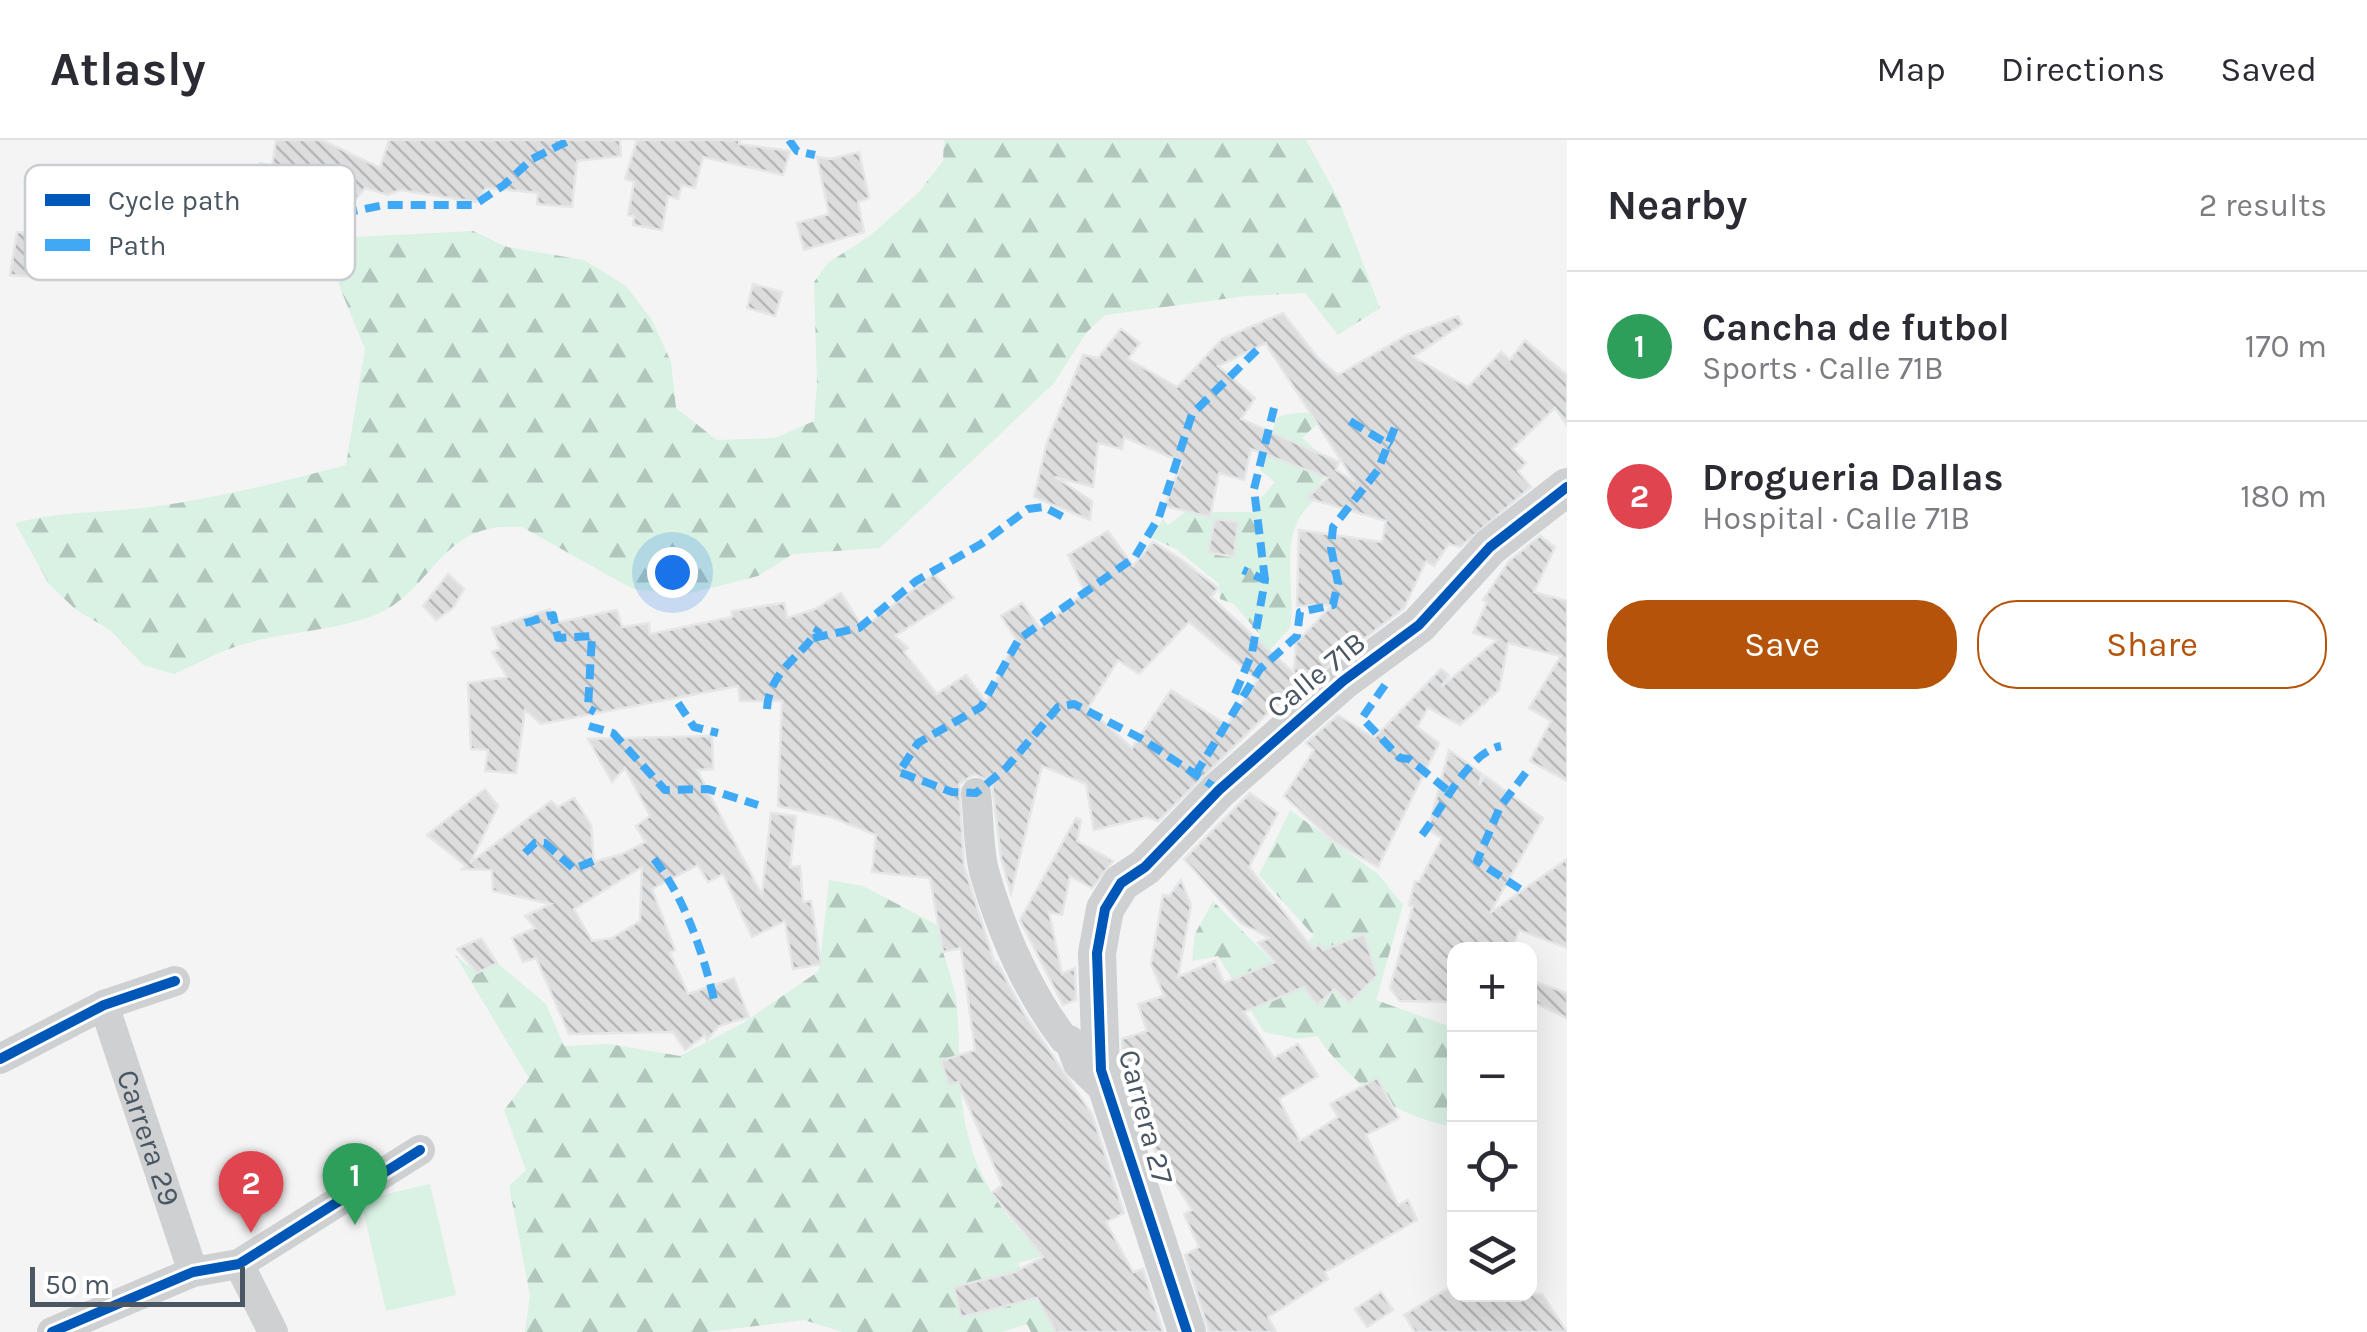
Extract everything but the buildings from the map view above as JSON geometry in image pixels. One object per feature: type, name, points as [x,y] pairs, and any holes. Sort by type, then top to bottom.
[{"type":"street","name":"Calle 71B","points":[[1105,909],[1121,883],[1145,868],[1208,800],[1343,681],[1419,625],[1490,547],[1567,486]]},
{"type":"street","points":[[976,793],[983,868],[1013,950],[1044,1014],[1069,1040],[1078,1064],[1106,1091]]},
{"type":"street","name":"Carrera 27","points":[[1105,909],[1097,952],[1101,1070],[1186,1332]]},
{"type":"street","points":[[0,1059],[104,1005],[175,981]]},
{"type":"street","name":"Carrera 29","points":[[104,1005],[193,1272]]},
{"type":"street","points":[[52,1332],[193,1272],[240,1264],[420,1150]]},
{"type":"street","points":[[240,1264],[274,1332]]},
{"type":"green space","points":[[944,140],[1306,140],[1338,198],[1380,308],[1338,335],[1305,293],[1246,296],[1105,315],[1086,333],[1054,383],[880,548],[793,554],[758,576],[683,595],[633,589],[522,527],[494,528],[472,534],[455,545],[412,590],[375,615],[255,641],[174,674],[143,665],[110,630],[75,609],[49,584],[15,523],[201,499],[346,465],[365,349],[338,280],[355,280],[355,237],[473,231],[507,247],[584,260],[626,286],[652,320],[671,362],[676,408],[717,440],[775,438],[814,421],[814,282],[828,263],[871,235],[919,192],[943,161]]},
{"type":"green space","points":[[1332,410],[1302,438],[1333,465],[1314,491],[1317,499],[1304,511],[1291,541],[1290,628],[1257,664],[1237,662],[1260,635],[1234,604],[1220,599],[1219,584],[1176,549],[1152,538],[1163,519],[1168,525],[1185,512],[1260,512],[1260,499],[1275,482],[1260,470],[1277,417]]},
{"type":"green space","points":[[1290,810],[1378,874],[1403,905],[1376,1000],[1447,1025],[1447,1125],[1413,1115],[1376,1096],[1345,1069],[1317,1036],[1297,1039],[1264,1032],[1218,956],[1192,961],[1195,934],[1213,901],[1277,966],[1314,936],[1259,875]]},
{"type":"green space","points":[[829,880],[863,886],[937,925],[955,993],[967,1132],[994,1196],[1043,1256],[1018,1263],[1038,1303],[1060,1332],[1031,1332],[1027,1324],[1002,1332],[843,1332],[804,1320],[706,1332],[525,1332],[530,1295],[509,1186],[526,1170],[504,1110],[529,1078],[455,955],[477,973],[497,963],[546,1004],[564,1046],[609,1044],[680,1056],[743,1023],[819,971]]},
{"type":"green space","points":[[430,1184],[456,1295],[386,1311],[361,1200]]},
{"type":"marked path","points":[[355,211],[384,205],[474,205],[532,159],[570,140]]},
{"type":"marked path","points":[[789,140],[797,151],[815,155]]},
{"type":"marked path","points":[[1219,790],[1142,739],[1074,704],[1058,707],[1006,768],[976,793],[952,792],[899,772],[918,743],[981,707],[1019,639],[1135,557],[1159,517],[1192,414],[1259,348]]},
{"type":"marked path","points":[[1265,580],[1254,489],[1274,408]]},
{"type":"marked path","points":[[1350,421],[1391,446]]},
{"type":"marked path","points":[[1195,775],[1260,669],[1297,636],[1300,612],[1333,605],[1338,583],[1331,548],[1333,527],[1378,470],[1397,422]]},
{"type":"marked path","points":[[813,638],[859,628],[916,581],[981,544],[1028,509],[1044,507],[1065,518]]},
{"type":"marked path","points":[[1235,694],[1252,653],[1265,580],[1243,570]]},
{"type":"marked path","points":[[525,623],[553,615],[558,638],[592,636],[588,708],[595,712]]},
{"type":"marked path","points":[[767,709],[773,685],[819,628]]},
{"type":"marked path","points":[[1385,685],[1362,718],[1400,758],[1409,759],[1452,794]]},
{"type":"marked path","points":[[678,703],[694,727],[718,733]]},
{"type":"marked path","points":[[589,726],[613,733],[665,790],[708,789],[758,805]]},
{"type":"marked path","points":[[1422,835],[1467,770],[1477,759],[1501,746]]},
{"type":"marked path","points":[[1520,889],[1477,861],[1500,807],[1527,771]]},
{"type":"marked path","points":[[525,853],[535,843],[545,843],[574,869],[593,861]]},
{"type":"marked path","points":[[654,859],[692,928],[715,1004]]},
{"type":"cycle path","points":[[1187,1332],[1101,1070],[1097,953],[1105,909],[1121,883],[1145,867],[1219,790],[1343,681],[1419,625],[1490,547],[1567,487]]},
{"type":"cycle path","points":[[0,1059],[104,1005],[175,981]]},
{"type":"cycle path","points":[[52,1332],[193,1272],[239,1264],[420,1150]]},
{"type":"place","name":"Cancha de futbol","points":[[355,1225]]},
{"type":"place","name":"Drogueria Dallas","points":[[251,1233]]}]
